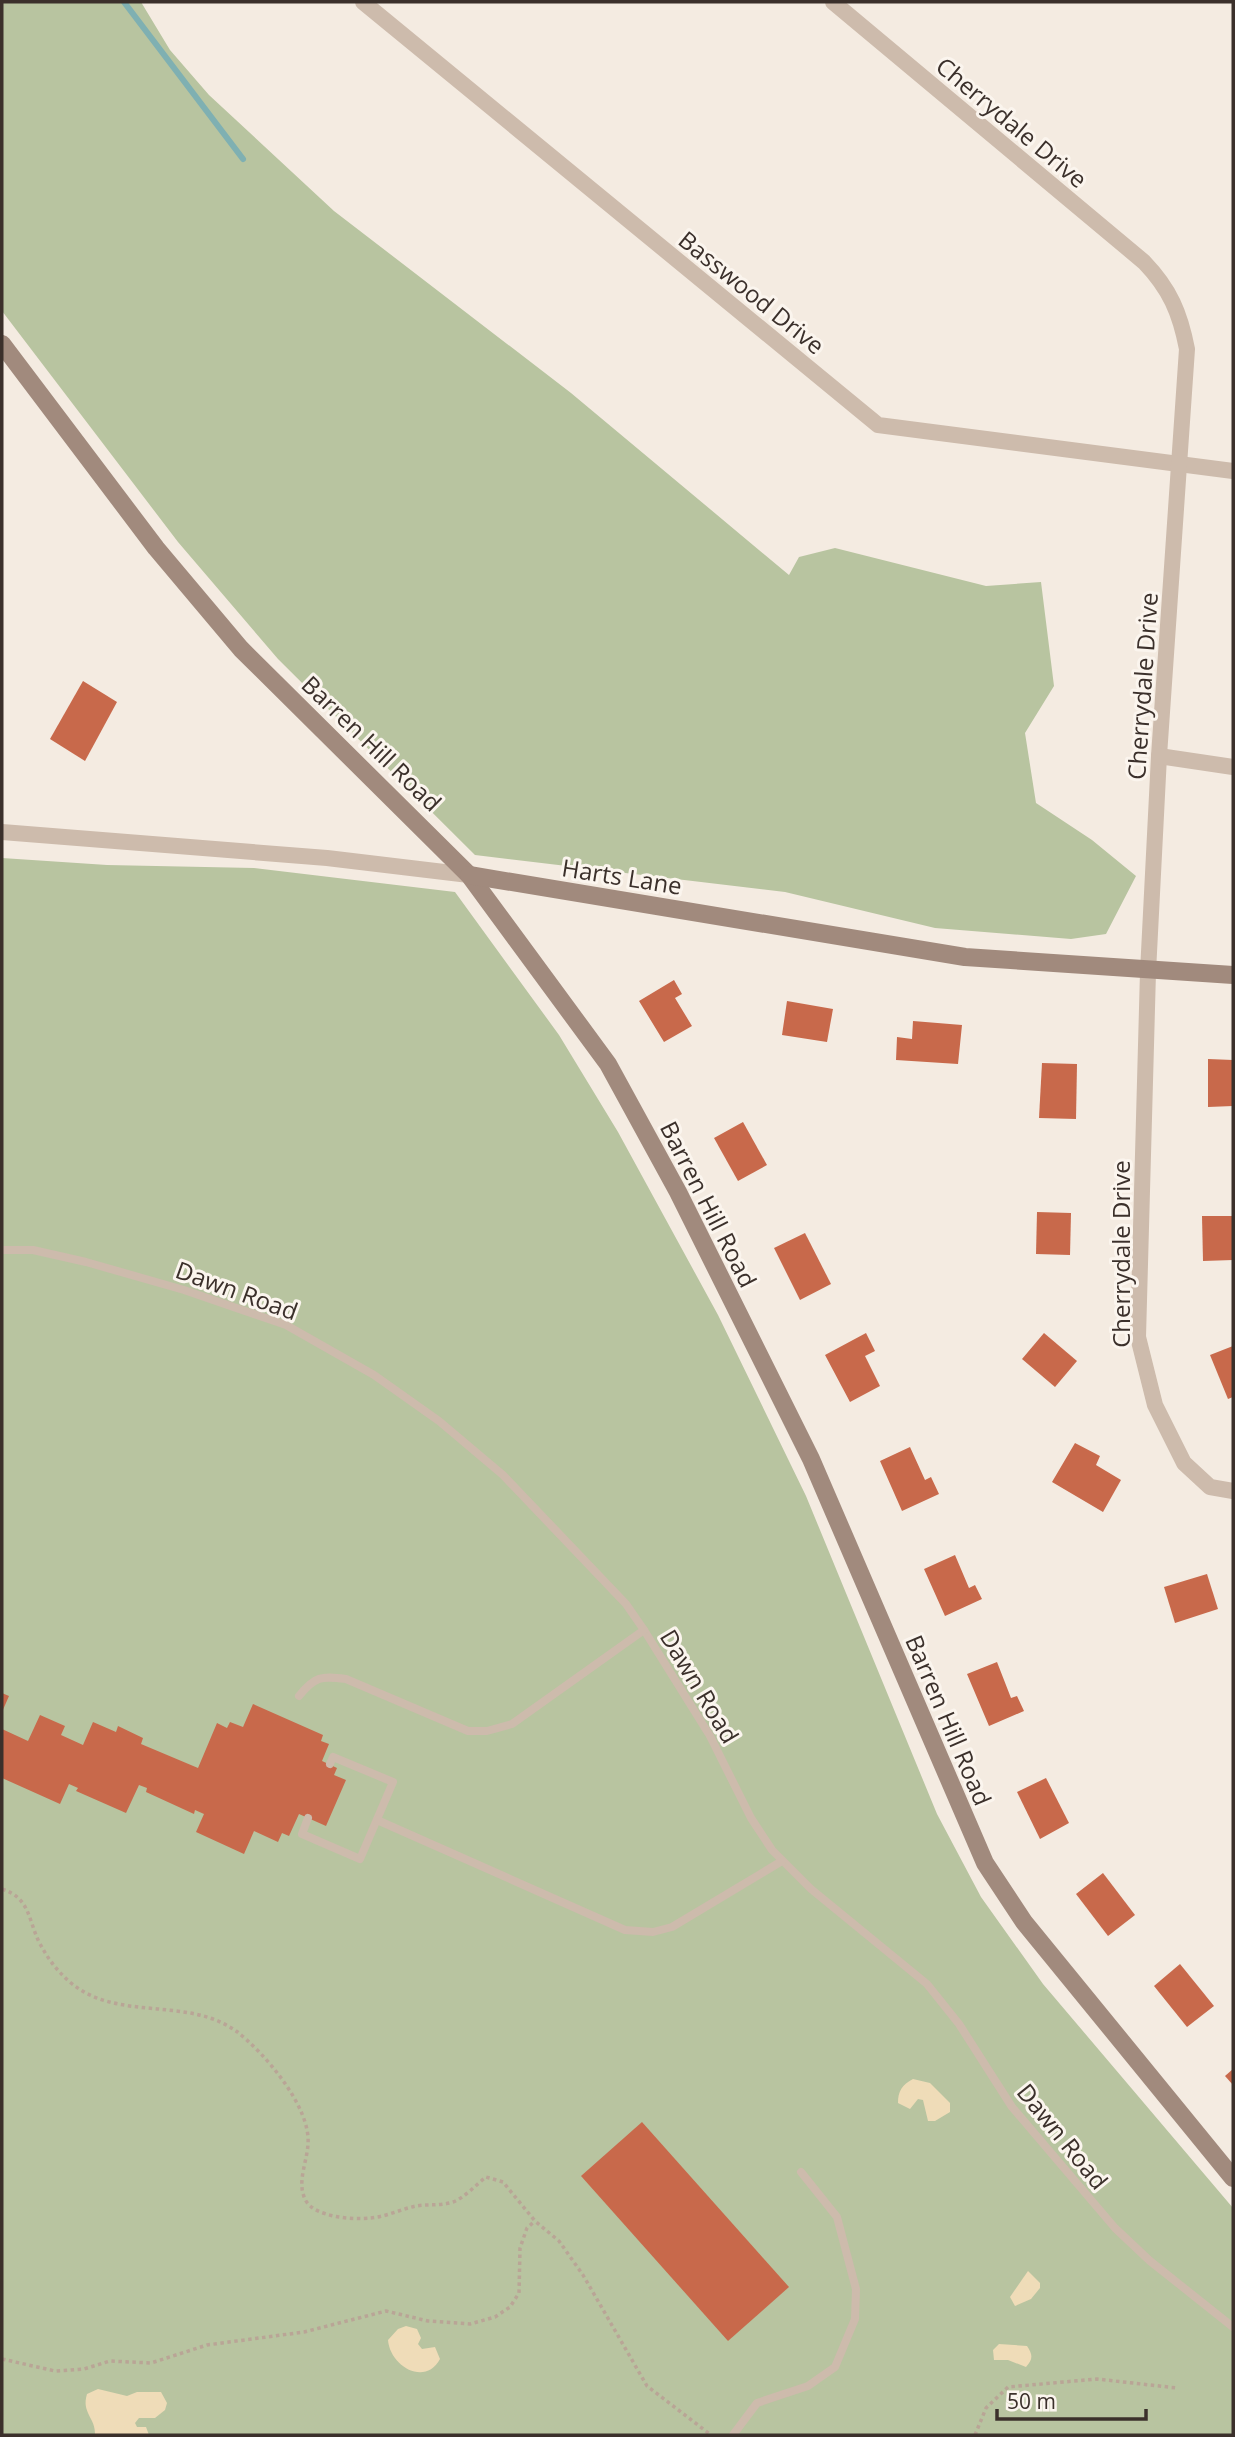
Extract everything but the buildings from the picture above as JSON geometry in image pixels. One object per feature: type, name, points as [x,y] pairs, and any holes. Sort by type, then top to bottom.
[{"type":"street","name":"Basswood Drive","points":[[363,2],[878,425],[1233,471]]},
{"type":"street","name":"Cherrydale Drive","points":[[833,2],[1144,262],[1161,279],[1181,317],[1187,349],[1159,756],[1148,972],[1138,1337],[1154,1405],[1184,1463],[1210,1487],[1233,1491]]},
{"type":"street","name":"Barren Hill Road","points":[[2,344],[156,548],[241,649],[469,875],[608,1064],[678,1192],[811,1459],[985,1863],[1024,1922],[1233,2178]]},
{"type":"street","points":[[1159,756],[1233,767]]},
{"type":"street","name":"Harts Lane","points":[[2,832],[327,858],[469,875],[965,957],[1148,972],[1233,975]]},
{"type":"lane","name":"Dawn Road","points":[[2,1250],[33,1251],[59,1256],[184,1290],[286,1325],[355,1364],[439,1421],[503,1475],[625,1604],[644,1630],[710,1736],[756,1827],[782,1861],[811,1889],[927,1984],[959,2024],[1012,2107],[1108,2219],[1150,2261],[1233,2327]]},
{"type":"lane","points":[[299,1696],[311,1681],[325,1677],[346,1679],[468,1731],[487,1731],[512,1724],[644,1630]]},
{"type":"lane","points":[[308,1818],[302,1835],[360,1858],[393,1782],[333,1757],[330,1764]]},
{"type":"lane","points":[[377,1819],[625,1930],[653,1932],[672,1927],[782,1861]]},
{"type":"lane","points":[[733,2435],[757,2403],[808,2386],[835,2367],[855,2319],[856,2290],[850,2257],[837,2217],[801,2172]]},
{"type":"path","points":[[2,1889],[20,1898],[30,1913],[38,1940],[55,1969],[82,1992],[135,2007],[189,2011],[233,2029],[258,2048],[275,2069],[303,2119],[309,2141],[301,2189],[307,2204],[322,2212],[369,2218],[417,2206],[456,2201],[486,2176],[503,2182],[535,2221],[559,2241],[583,2275],[647,2386],[711,2435]]},
{"type":"path","points":[[2,2359],[55,2371],[83,2369],[110,2361],[151,2363],[207,2345],[304,2332],[386,2311],[428,2321],[470,2324],[495,2317],[510,2307],[519,2293],[520,2248],[527,2228],[535,2221]]},
{"type":"path","points":[[975,2435],[986,2408],[1008,2387],[1097,2379],[1177,2389]]},
{"type":"green space","points":[[2,2],[141,2],[170,50],[209,95],[334,211],[571,393],[789,575],[799,557],[835,548],[986,586],[1041,582],[1054,686],[1025,733],[1036,803],[1092,840],[1136,876],[1106,934],[1071,939],[935,928],[785,892],[475,855],[278,659],[178,542],[2,311]]},
{"type":"green space","points":[[2,858],[107,865],[254,868],[455,892],[559,1035],[618,1132],[718,1315],[806,1496],[937,1814],[981,1897],[1043,1984],[1233,2208],[1233,2435],[2,2435]]},
{"type":"sand","points":[[913,2079],[930,2083],[950,2103],[950,2112],[935,2121],[928,2121],[923,2100],[918,2099],[910,2109],[898,2103],[901,2089]]},
{"type":"sand","points":[[1028,2271],[1040,2283],[1040,2288],[1031,2299],[1015,2306],[1010,2297]]},
{"type":"sand","points":[[406,2326],[417,2329],[421,2338],[418,2344],[422,2349],[435,2347],[440,2359],[426,2372],[409,2370],[401,2365],[390,2349],[388,2340],[398,2329]]},
{"type":"sand","points":[[999,2344],[1027,2346],[1031,2354],[1030,2362],[1026,2367],[1008,2360],[994,2360],[993,2350]]},
{"type":"sand","points":[[98,2389],[127,2396],[137,2392],[161,2392],[167,2403],[165,2410],[155,2418],[139,2418],[135,2423],[137,2427],[146,2427],[149,2435],[95,2435],[86,2401],[87,2394]]},
{"type":"waterway","points":[[124,2],[243,159]]}]
